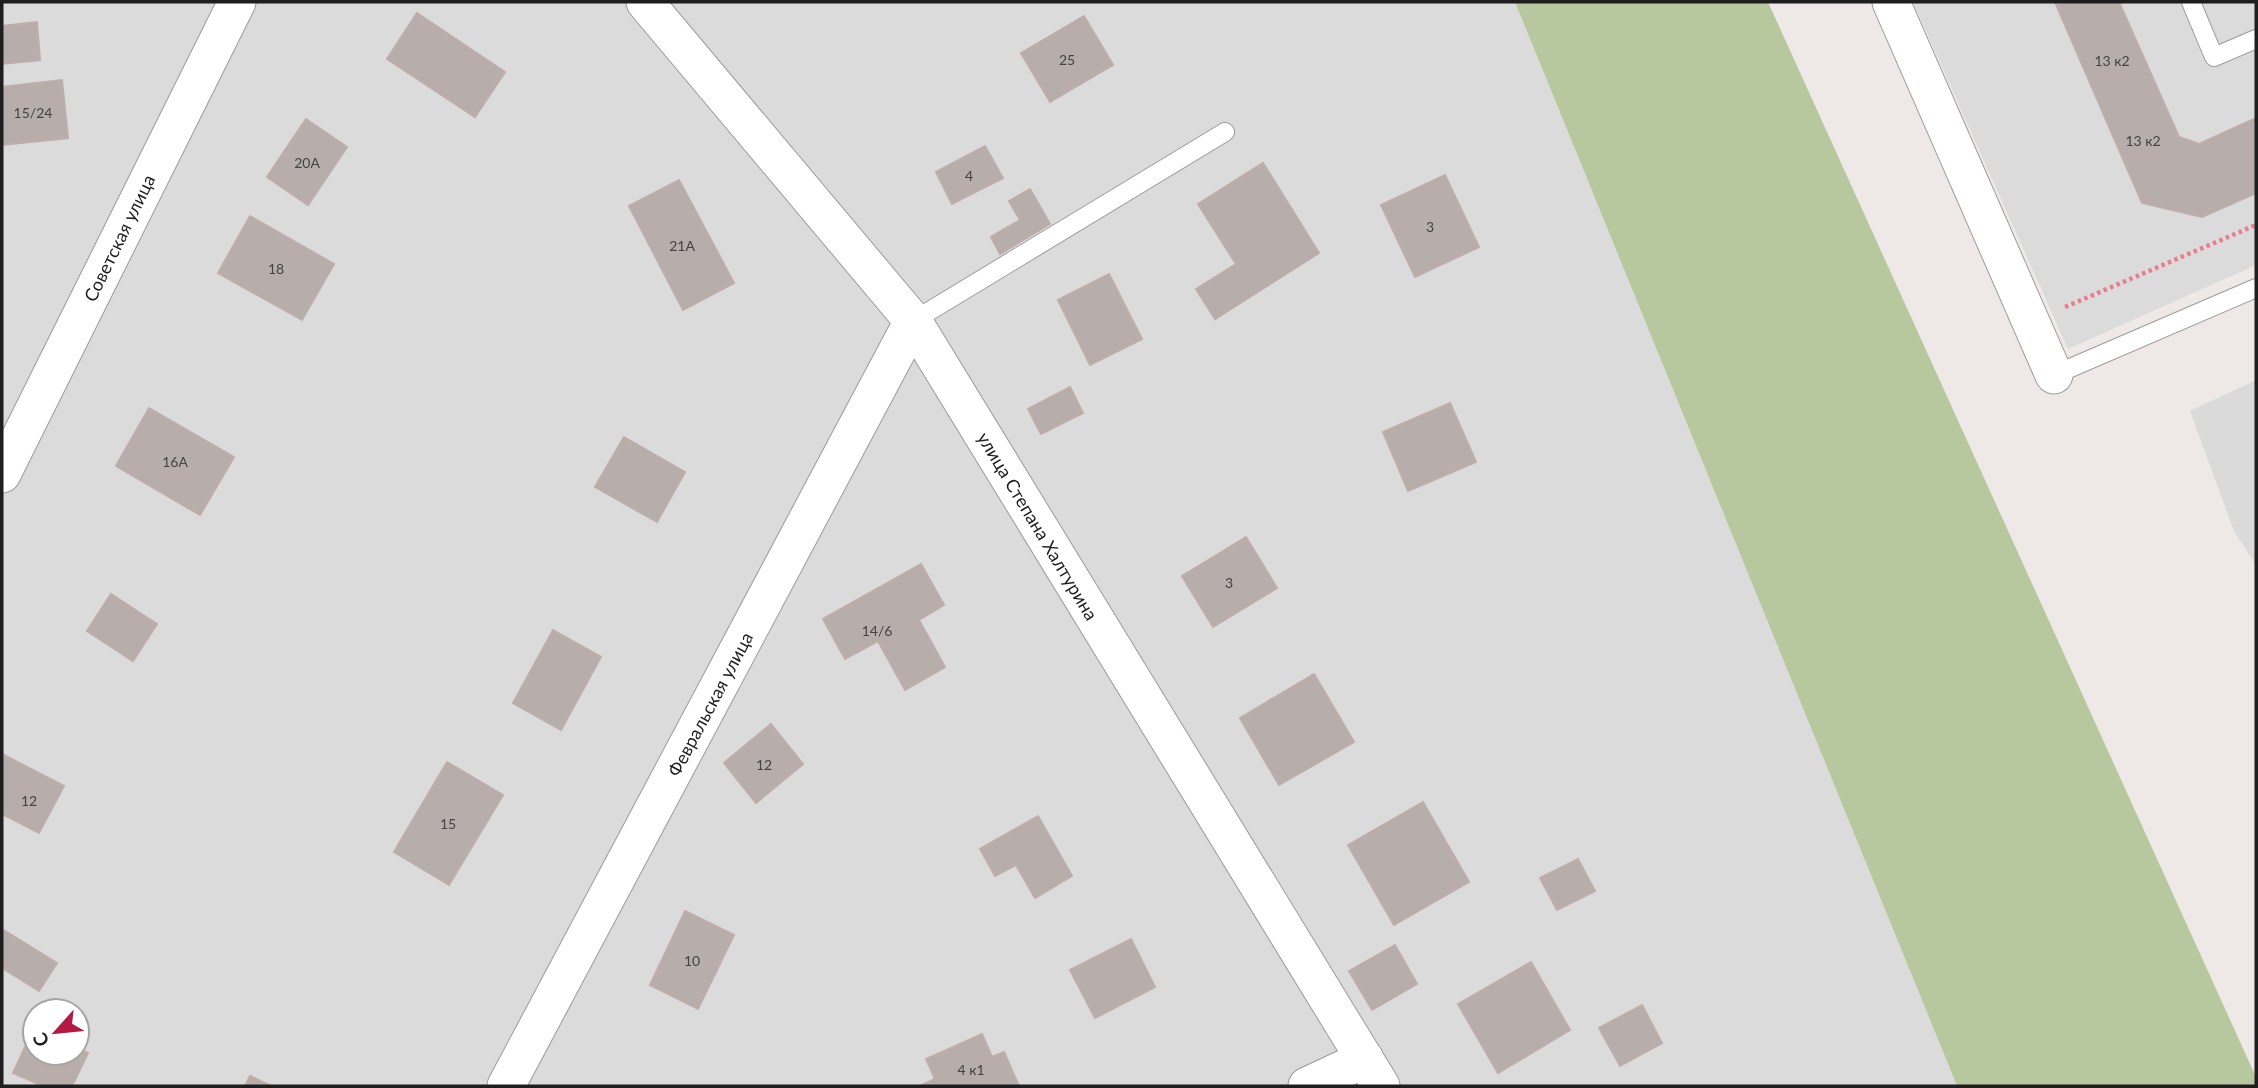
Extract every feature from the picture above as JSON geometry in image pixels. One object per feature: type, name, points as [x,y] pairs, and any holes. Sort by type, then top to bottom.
[{"type":"street","name":"Советская улица","points":[[2,474],[237,2]]},
{"type":"street","name":"улица Степана Халтурина","points":[[645,2],[913,321],[1373,1073]]},
{"type":"street","points":[[1891,2],[2054,375]]},
{"type":"street","name":"Февральская улица","points":[[506,1086],[913,321]]},
{"type":"street","points":[[1307,1086],[1373,1073]]},
{"type":"lane","points":[[2191,2],[2214,57],[2256,39]]},
{"type":"lane","points":[[913,321],[1226,132]]},
{"type":"lane","points":[[2054,375],[2256,288]]},
{"type":"path","points":[[2056,311],[2256,225]]},
{"type":"shaded area","points":[[2,2],[1515,2],[1957,1086],[2,1086]]},
{"type":"shaded area","points":[[1913,2],[2256,2],[2256,265],[2068,349]]},
{"type":"shaded area","points":[[2256,380],[2256,565],[2234,531],[2190,411]]},
{"type":"green space","points":[[1515,2],[1768,2],[2256,1077],[2256,1086],[1957,1086]]},
{"type":"building","points":[[2055,2],[2119,2],[2179,137],[2199,144],[2256,118],[2256,193],[2202,217],[2142,203]]},
{"type":"building","points":[[417,13],[505,72],[475,117],[387,59]]},
{"type":"building","points":[[1084,16],[1113,65],[1050,102],[1021,53]]},
{"type":"building","points":[[37,22],[40,60],[2,64],[2,26]]},
{"type":"building","points":[[62,80],[68,138],[2,145],[2,87]]},
{"type":"building","points":[[306,119],[347,147],[308,205],[267,177]]},
{"type":"building","points":[[985,146],[1003,178],[952,204],[936,172]]},
{"type":"building","points":[[1263,163],[1319,253],[1215,319],[1196,289],[1236,264],[1198,204]]},
{"type":"building","points":[[1445,175],[1479,247],[1415,277],[1381,205]]},
{"type":"building","points":[[679,180],[734,283],[683,310],[629,206]]},
{"type":"building","points":[[1030,189],[1050,224],[1000,254],[991,237],[1020,220],[1009,201]]},
{"type":"building","points":[[250,216],[334,264],[302,320],[218,273]]},
{"type":"building","points":[[1109,274],[1142,339],[1090,365],[1058,300]]},
{"type":"building","points":[[1070,387],[1083,413],[1041,434],[1028,409]]},
{"type":"building","points":[[1450,403],[1476,462],[1408,491],[1383,432]]},
{"type":"building","points":[[149,408],[234,457],[200,515],[116,466]]},
{"type":"building","points":[[624,437],[685,472],[657,522],[595,487]]},
{"type":"building","points":[[1246,537],[1277,588],[1213,627],[1182,576]]},
{"type":"building","points":[[921,564],[944,605],[919,620],[945,667],[905,690],[878,641],[845,659],[823,619]]},
{"type":"building","points":[[111,594],[157,624],[133,661],[87,631]]},
{"type":"building","points":[[553,630],[601,657],[561,730],[513,703]]},
{"type":"building","points":[[1314,674],[1354,742],[1279,785],[1240,718]]},
{"type":"building","points":[[771,724],[803,764],[756,803],[724,763]]},
{"type":"building","points":[[2,754],[64,786],[39,833],[2,814]]},
{"type":"building","points":[[447,762],[503,795],[449,885],[394,852]]},
{"type":"building","points":[[1423,802],[1469,882],[1394,925],[1348,845]]},
{"type":"building","points":[[1038,816],[1072,876],[1035,898],[1016,865],[995,876],[980,849]]},
{"type":"building","points":[[1578,859],[1595,891],[1557,910],[1540,878]]},
{"type":"building","points":[[685,911],[734,935],[698,1009],[650,985]]},
{"type":"building","points":[[2,929],[57,963],[39,991],[2,968]]},
{"type":"building","points":[[1131,939],[1155,987],[1095,1018],[1070,970]]},
{"type":"building","points":[[1395,945],[1417,984],[1372,1010],[1349,971]]},
{"type":"building","points":[[1531,962],[1570,1030],[1498,1073],[1458,1004]]},
{"type":"building","points":[[1642,1005],[1662,1043],[1620,1066],[1599,1028]]},
{"type":"building","points":[[982,1034],[992,1057],[1004,1052],[1019,1086],[920,1086],[935,1079],[926,1059]]},
{"type":"building","points":[[21,1056],[21,1067],[81,1067],[72,1086],[43,1086],[13,1073]]},
{"type":"building","points":[[250,1076],[271,1086],[245,1086]]}]
